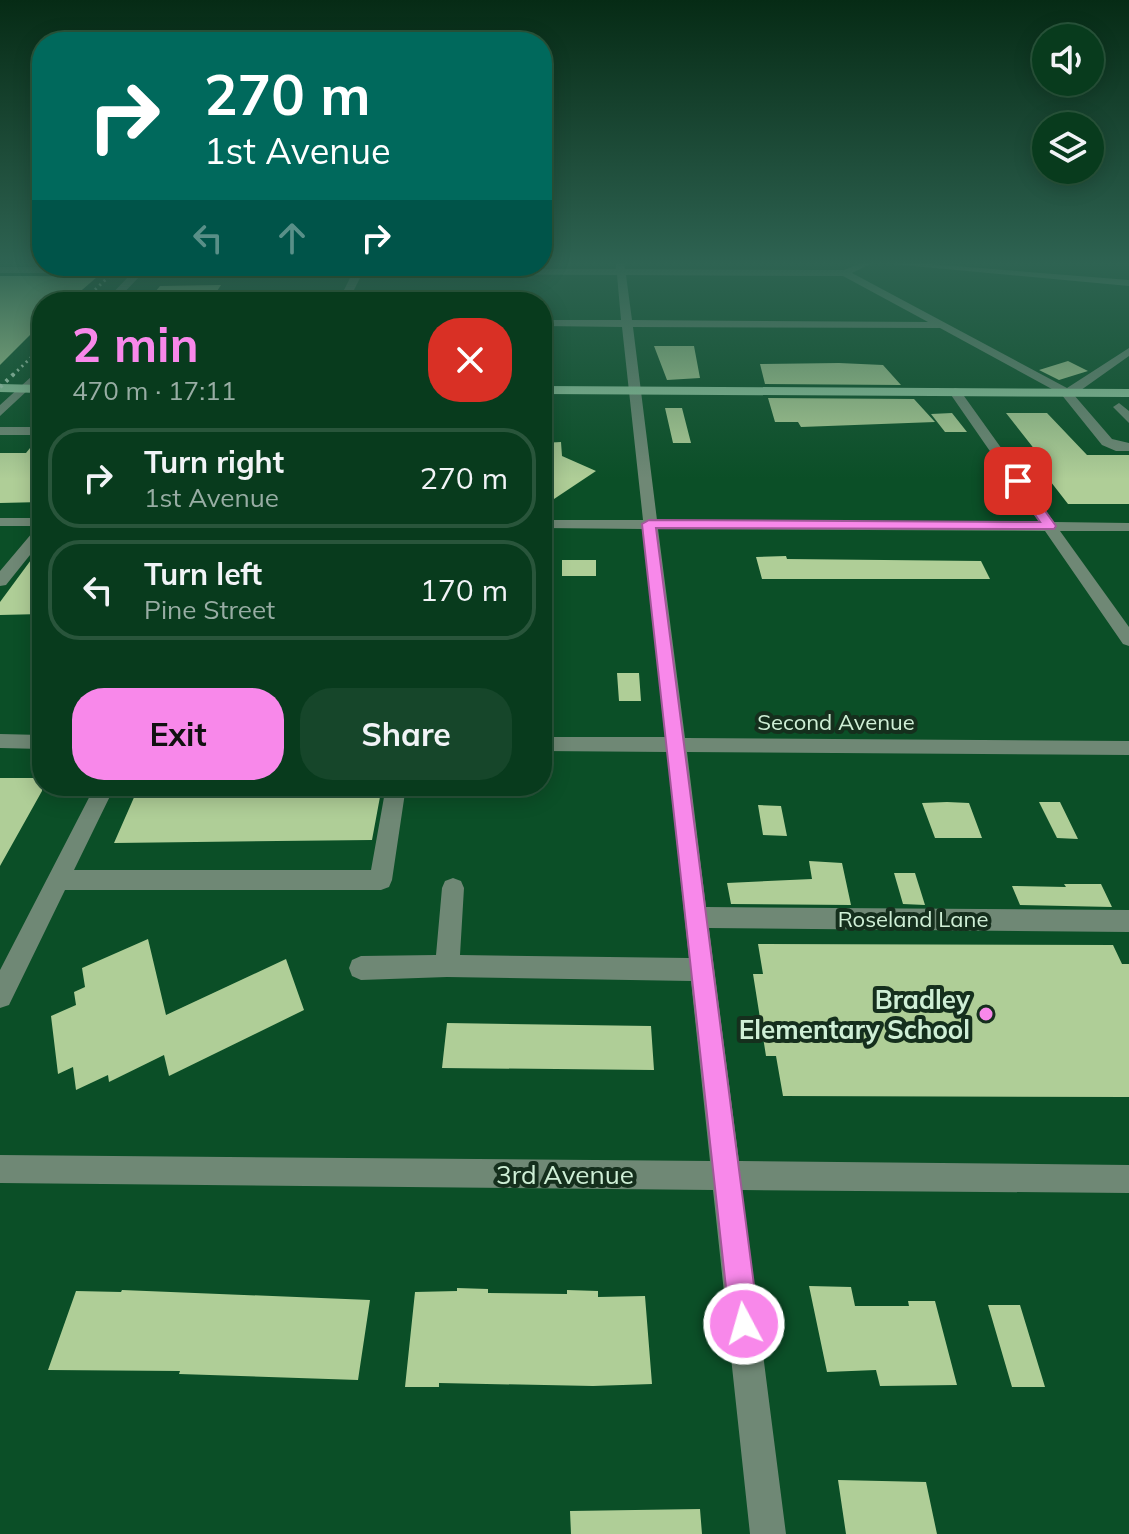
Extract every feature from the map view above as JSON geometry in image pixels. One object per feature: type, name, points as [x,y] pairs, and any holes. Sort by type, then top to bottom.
[{"type":"main road","points":[[0,388],[32,389]]},
{"type":"main road","points":[[552,390],[1129,393]]},
{"type":"street","points":[[628,336],[768,1534]]},
{"type":"street","points":[[960,336],[1067,393],[1107,442],[1116,447],[1129,447]]},
{"type":"street","points":[[1067,393],[1129,351]]},
{"type":"street","points":[[0,412],[32,380]]},
{"type":"street","points":[[955,392],[1129,640]]},
{"type":"street","points":[[1119,407],[1129,419]]},
{"type":"street","points":[[0,431],[32,431]]},
{"type":"street","points":[[0,522],[32,522]]},
{"type":"street","points":[[552,524],[1129,527]]},
{"type":"street","points":[[0,581],[32,542]]},
{"type":"street","points":[[0,741],[32,742]]},
{"type":"street","name":"Second Avenue","points":[[552,744],[1129,748]]},
{"type":"street","points":[[0,996],[100,796]]},
{"type":"street","points":[[58,880],[381,880],[394,796]]},
{"type":"street","points":[[447,966],[453,888]]},
{"type":"street","name":"Roseland Lane","points":[[696,917],[1129,921]]},
{"type":"street","points":[[361,968],[447,966],[703,970]]},
{"type":"street","name":"3rd Avenue","points":[[0,1169],[1129,1179]]},
{"type":"building","points":[[0,336],[29,336],[0,365]]},
{"type":"building","points":[[654,346],[694,346],[700,378],[667,380]]},
{"type":"building","points":[[1068,361],[1088,371],[1059,380],[1039,370]]},
{"type":"building","points":[[760,364],[883,365],[901,385],[765,384]]},
{"type":"building","points":[[768,398],[914,399],[935,422],[801,427],[798,422],[775,422]]},
{"type":"building","points":[[665,408],[682,408],[691,443],[673,443]]},
{"type":"building","points":[[952,413],[967,432],[945,432],[931,414]]},
{"type":"building","points":[[1006,413],[1047,413],[1087,455],[1129,455],[1129,504],[1068,504],[1030,455],[1039,455]]},
{"type":"building","points":[[552,442],[561,442],[562,456],[596,471],[552,500]]},
{"type":"building","points":[[32,446],[32,502],[0,503],[0,453],[26,453]]},
{"type":"building","points":[[786,556],[787,559],[981,561],[990,579],[762,579],[756,557]]},
{"type":"building","points":[[32,559],[32,614],[0,615],[0,602]]},
{"type":"building","points":[[562,560],[596,560],[596,576],[562,576]]},
{"type":"building","points":[[617,673],[639,673],[641,701],[619,701]]},
{"type":"building","points":[[0,778],[32,778],[32,796],[39,796],[0,866]]},
{"type":"building","points":[[135,796],[380,796],[372,840],[114,843]]},
{"type":"building","points":[[1039,802],[1060,802],[1078,839],[1057,838]]},
{"type":"building","points":[[922,803],[969,803],[982,838],[935,838]]},
{"type":"building","points":[[758,805],[781,806],[787,836],[763,835]]},
{"type":"building","points":[[809,861],[842,863],[851,905],[731,904],[727,883],[812,879]]},
{"type":"building","points":[[894,873],[915,873],[925,905],[903,904]]},
{"type":"building","points":[[1064,884],[1101,884],[1112,907],[1020,905],[1012,886],[1066,887]]},
{"type":"building","points":[[148,939],[166,1015],[286,959],[304,1010],[169,1076],[164,1055],[109,1082],[108,1075],[76,1090],[73,1067],[58,1074],[51,1016],[76,1005],[74,992],[85,987],[82,968]]},
{"type":"building","points":[[758,944],[1113,945],[1122,964],[1129,964],[1129,1097],[783,1096],[776,1056],[766,1056],[753,974],[763,974]]},
{"type":"building","points":[[447,1023],[651,1026],[654,1070],[442,1068]]},
{"type":"building","points":[[809,1286],[851,1287],[855,1306],[909,1306],[908,1301],[935,1301],[957,1385],[880,1386],[876,1370],[827,1372]]},
{"type":"building","points":[[457,1288],[488,1289],[488,1293],[567,1294],[567,1290],[598,1291],[598,1297],[645,1296],[652,1384],[439,1383],[439,1387],[405,1387],[415,1292],[457,1291]]},
{"type":"building","points":[[122,1290],[370,1300],[358,1380],[179,1374],[180,1371],[48,1370],[76,1291]]},
{"type":"building","points":[[988,1305],[1020,1305],[1045,1387],[1012,1387]]},
{"type":"building","points":[[838,1480],[926,1482],[937,1534],[846,1534]]},
{"type":"building","points":[[700,1509],[702,1534],[571,1534],[570,1511]]},
{"type":"railway","points":[[13,375],[32,357]]},
{"type":"railway","points":[[0,387],[15,373]]},
{"type":"place","name":"Bradley Elementary School","points":[[986,1014]]},
{"type":"route","points":[[744,1324],[649,524],[1049,526],[1018,481]]}]
